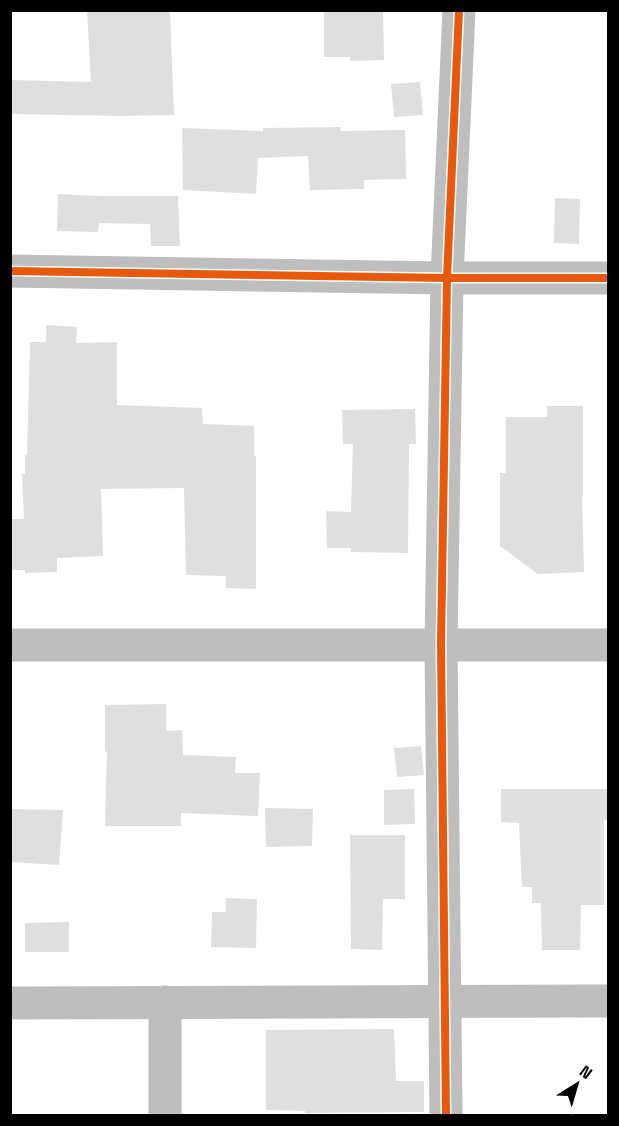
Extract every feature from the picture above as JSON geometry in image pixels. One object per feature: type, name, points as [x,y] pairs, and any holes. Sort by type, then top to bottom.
[{"type":"street","points":[[446,1116],[441,644],[447,278],[459,10]]},
{"type":"street","points":[[10,271],[447,278],[609,278]]},
{"type":"street","points":[[10,645],[609,645]]},
{"type":"street","points":[[10,1003],[609,1001]]},
{"type":"street","points":[[165,1002],[165,1116]]},
{"type":"building","points":[[87,10],[170,10],[174,115],[10,114],[10,80],[91,82]]},
{"type":"building","points":[[324,10],[383,10],[384,60],[350,61],[350,57],[324,57]]},
{"type":"building","points":[[420,82],[423,115],[394,117],[391,84]]},
{"type":"building","points":[[340,127],[341,131],[405,130],[406,179],[364,180],[364,189],[310,190],[308,156],[258,158],[256,194],[183,190],[182,128],[263,131],[263,128]]},
{"type":"building","points":[[58,194],[178,196],[180,246],[151,246],[150,224],[99,223],[98,232],[57,231]]},
{"type":"building","points":[[555,198],[580,199],[579,244],[554,243]]},
{"type":"building","points":[[46,325],[77,327],[76,343],[117,342],[117,405],[202,408],[203,424],[254,426],[256,589],[226,588],[226,576],[186,575],[184,488],[101,489],[103,556],[57,558],[57,572],[25,573],[25,570],[10,570],[10,519],[24,519],[22,474],[25,474],[25,455],[27,455],[30,342],[46,342]]},
{"type":"building","points":[[547,406],[583,406],[584,572],[538,574],[500,546],[500,473],[506,473],[506,417],[547,417]]},
{"type":"building","points":[[415,409],[416,444],[409,444],[408,553],[351,552],[351,548],[327,548],[326,511],[351,512],[353,444],[343,444],[342,410]]},
{"type":"building","points":[[166,704],[166,731],[182,730],[183,755],[236,757],[235,773],[260,773],[258,816],[181,813],[181,826],[105,826],[107,752],[105,751],[105,705]]},
{"type":"building","points":[[421,746],[424,775],[397,777],[394,748]]},
{"type":"building","points":[[414,789],[415,824],[384,825],[384,790]]},
{"type":"building","points":[[501,789],[609,789],[609,820],[604,820],[604,905],[581,905],[580,950],[542,950],[541,903],[532,903],[532,887],[522,887],[519,823],[501,822]]},
{"type":"building","points":[[265,808],[313,809],[312,846],[266,847]]},
{"type":"building","points":[[10,809],[63,810],[59,865],[10,862]]},
{"type":"building","points":[[350,835],[405,835],[405,899],[383,899],[382,950],[351,949]]},
{"type":"building","points":[[226,898],[257,899],[256,948],[211,947],[212,912],[226,912]]},
{"type":"building","points":[[69,922],[69,952],[25,952],[25,923]]},
{"type":"building","points":[[394,1029],[396,1081],[424,1081],[424,1112],[305,1113],[305,1111],[266,1110],[266,1030]]},
{"type":"cycle path","points":[[446,1116],[441,644],[447,278],[459,10]]},
{"type":"cycle path","points":[[10,271],[447,278],[608,278]]}]
